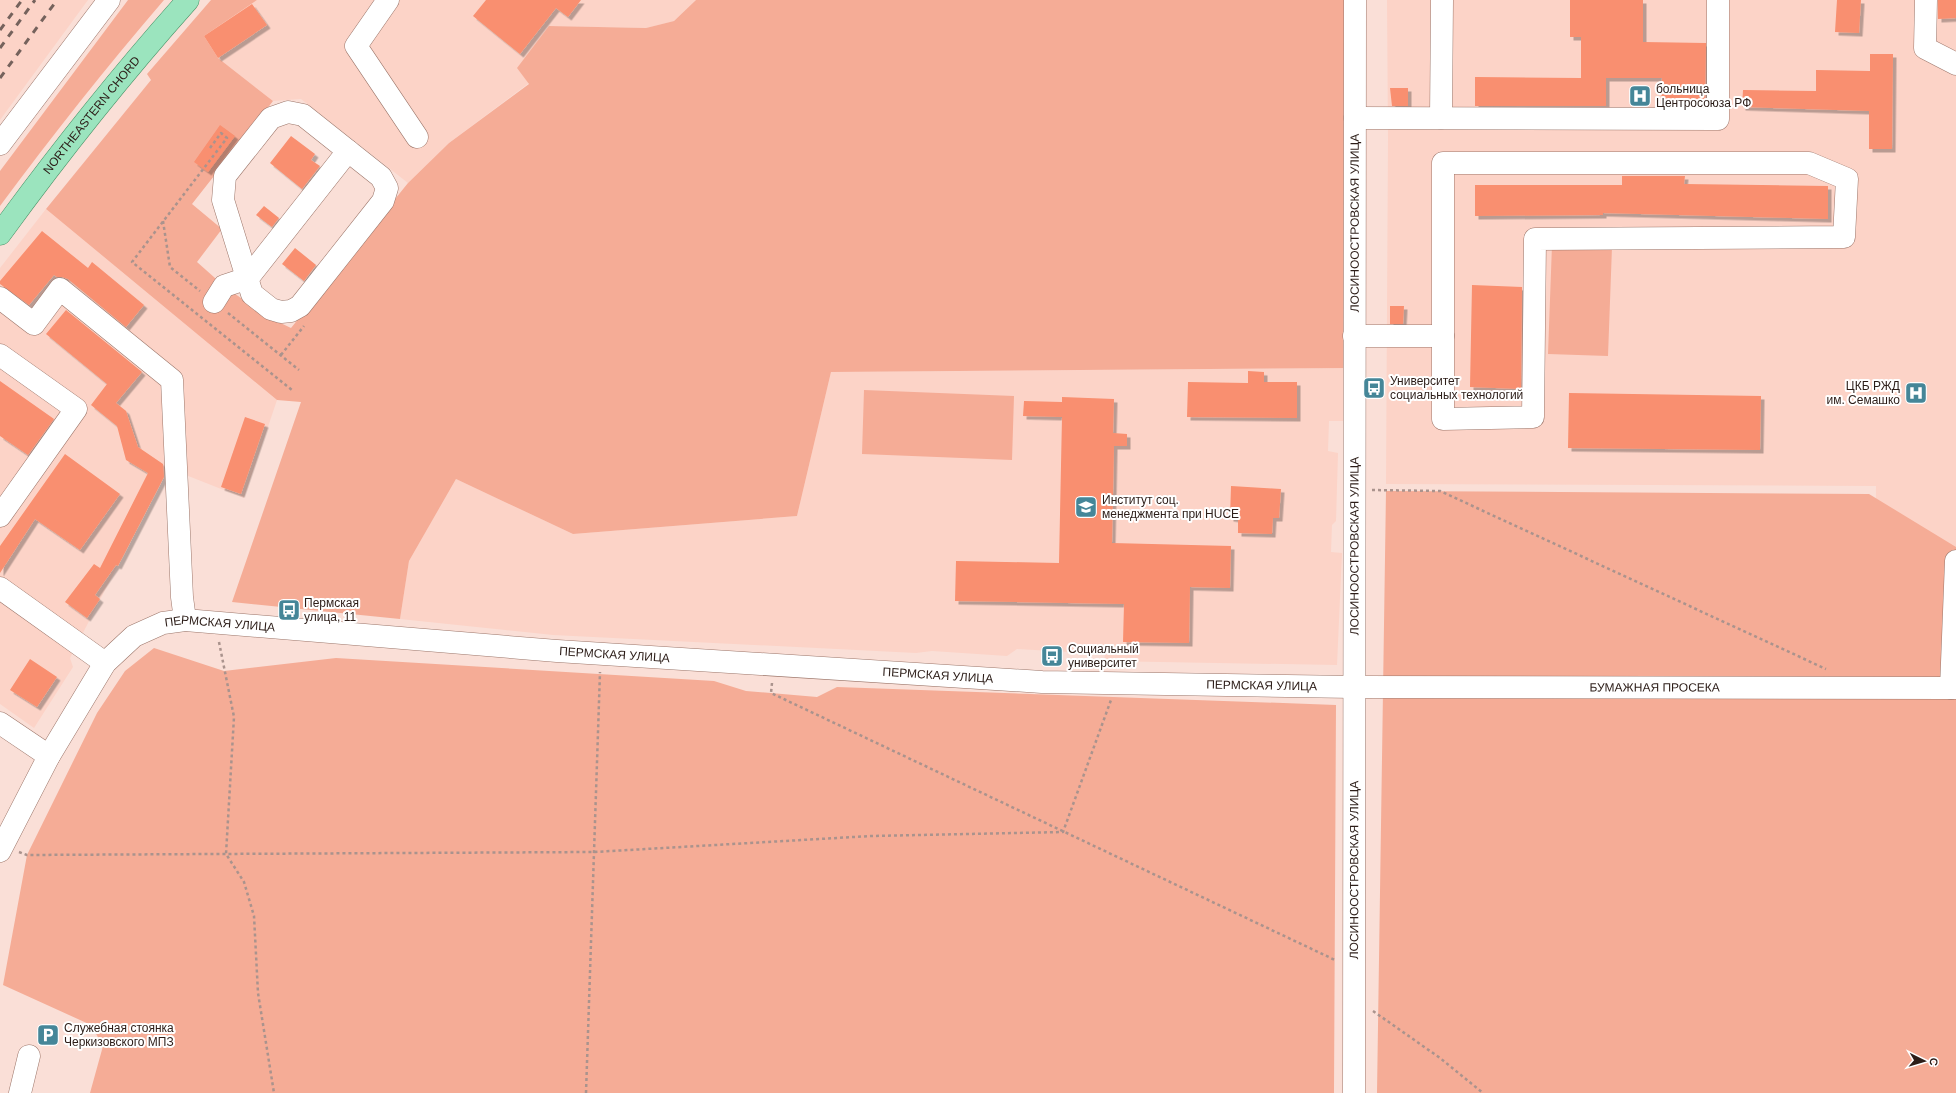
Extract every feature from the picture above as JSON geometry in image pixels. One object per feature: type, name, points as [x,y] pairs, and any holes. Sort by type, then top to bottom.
[{"type":"main road","name":"NORTHEASTERN CHORD","points":[[0,234],[44,174],[136,59],[188,0]]},
{"type":"street","points":[[0,144],[109,0]]},
{"type":"street","points":[[388,0],[356,46],[417,137]]},
{"type":"street","name":"ЛОСИНООСТРОВСКАЯ УЛИЦА","points":[[1354,1093],[1355,0]]},
{"type":"street","points":[[1441,118],[1442,0]]},
{"type":"street","points":[[1355,118],[1718,119],[1718,0]]},
{"type":"street","points":[[1926,0],[1925,48],[1956,64]]},
{"type":"street","points":[[288,112],[303,115],[348,151],[384,180],[387,188],[383,201],[296,309],[286,312],[271,309],[252,294],[223,200],[225,176],[271,118],[288,112]]},
{"type":"street","points":[[214,302],[224,286],[248,278],[348,151]]},
{"type":"street","points":[[1443,163],[1809,163],[1847,180],[1844,237],[1535,239],[1533,417],[1443,419],[1443,336],[1443,163]]},
{"type":"street","points":[[0,298],[34,324],[60,289],[172,380],[182,597],[185,620]]},
{"type":"street","points":[[1354,336],[1443,336]]},
{"type":"street","points":[[0,355],[76,409],[0,516]]},
{"type":"street","points":[[1954,688],[1956,560]]},
{"type":"street","points":[[0,588],[105,662]]},
{"type":"street","name":"ПЕРМСКАЯ УЛИЦА","points":[[0,851],[49,756],[105,662],[134,636],[162,623],[185,620],[602,654],[1042,682],[1354,687]]},
{"type":"street","name":"БУМАЖНАЯ ПРОСЕКА","points":[[1354,687],[1954,688]]},
{"type":"street","points":[[0,723],[49,756]]},
{"type":"street","points":[[20,1093],[29,1056]]},
{"type":"path","points":[[210,148],[221,133],[227,138],[132,262],[292,390]]},
{"type":"path","points":[[1355,490],[1440,491],[1828,670]]},
{"type":"path","points":[[212,622],[219,638],[234,717],[226,854],[244,882],[254,916],[258,993],[274,1093]]},
{"type":"path","points":[[586,1093],[602,654]]},
{"type":"path","points":[[774,665],[771,693],[1335,960]]},
{"type":"path","points":[[1063,832],[1117,683]]},
{"type":"path","points":[[28,855],[594,852],[871,836],[1063,832]]},
{"type":"path","points":[[1354,998],[1440,1058],[1483,1093]]},
{"type":"shaded area","points":[[0,0],[88,0],[0,120]]},
{"type":"shaded area","points":[[128,0],[164,0],[80,102],[0,206],[0,171]]},
{"type":"shaded area","points":[[211,0],[257,0],[204,36],[218,58],[273,101],[192,204],[222,229],[197,262],[224,286],[266,316],[291,328],[408,183],[449,143],[529,84],[517,68],[549,26],[646,28],[674,21],[696,0],[1350,0],[1350,368],[831,372],[797,516],[573,534],[456,479],[409,561],[400,619],[232,602],[301,402],[277,400],[46,209],[151,80],[147,74]]},
{"type":"shaded area","points":[[257,0],[696,0],[674,21],[646,28],[549,26],[529,83],[449,143],[408,183],[301,99],[273,101],[218,58],[204,36]]},
{"type":"shaded area","points":[[1387,0],[1956,0],[1956,671],[1875,671],[1876,486],[1386,484],[1388,138]]},
{"type":"shaded area","points":[[46,209],[277,400],[244,498],[168,468],[70,658],[73,667],[34,728],[0,704],[0,268]]},
{"type":"shaded area","points":[[1552,245],[1612,247],[1608,356],[1548,354]]},
{"type":"shaded area","points":[[1350,368],[1348,421],[1329,421],[1328,451],[1338,453],[1336,521],[1332,525],[1331,552],[1342,553],[1337,665],[1104,661],[1105,654],[1017,649],[1007,656],[932,651],[916,653],[553,635],[400,619],[409,561],[456,479],[573,534],[797,516],[831,372]]},
{"type":"shaded area","points":[[864,390],[1014,396],[1012,460],[862,454]]},
{"type":"shaded area","points":[[1386,491],[1869,494],[1956,547],[1956,1093],[1377,1093]]},
{"type":"shaded area","points":[[154,648],[224,671],[336,658],[714,681],[746,691],[817,697],[837,687],[1336,705],[1334,1093],[90,1093],[103,1046],[91,1025],[3,985],[27,855],[97,713],[125,671]]},
{"type":"building","points":[[486,0],[581,0],[568,17],[556,8],[520,54],[473,16]]},
{"type":"building","points":[[1570,0],[1643,0],[1643,42],[1706,43],[1705,106],[1661,106],[1662,78],[1606,78],[1606,106],[1475,106],[1475,77],[1581,78],[1581,37],[1570,37]]},
{"type":"building","points":[[1837,0],[1861,0],[1859,33],[1835,32]]},
{"type":"building","points":[[1938,0],[1956,0],[1956,18],[1938,19]]},
{"type":"building","points":[[252,4],[267,25],[218,58],[204,36]]},
{"type":"building","points":[[1870,54],[1893,54],[1892,149],[1869,149],[1869,111],[1742,107],[1743,90],[1816,91],[1816,70],[1870,71]]},
{"type":"building","points":[[1390,88],[1408,88],[1408,106],[1392,106]]},
{"type":"building","points":[[220,125],[235,136],[208,172],[194,162]]},
{"type":"building","points":[[291,136],[315,154],[311,160],[320,166],[302,189],[270,163]]},
{"type":"building","points":[[1622,176],[1685,176],[1684,184],[1828,186],[1828,219],[1603,213],[1603,215],[1475,216],[1475,185],[1622,185]]},
{"type":"building","points":[[264,206],[279,218],[272,227],[256,215]]},
{"type":"building","points":[[42,231],[88,268],[92,262],[144,305],[126,327],[68,279],[54,275],[29,305],[0,284],[0,281]]},
{"type":"building","points":[[295,248],[316,265],[304,281],[282,264]]},
{"type":"building","points":[[1472,285],[1522,287],[1521,389],[1470,387]]},
{"type":"building","points":[[1390,306],[1404,306],[1403,324],[1390,324]]},
{"type":"building","points":[[66,310],[142,372],[116,403],[126,411],[138,447],[163,464],[164,477],[118,566],[116,565],[95,595],[100,599],[87,618],[65,602],[94,564],[100,568],[148,473],[126,460],[117,426],[91,405],[107,384],[46,334]]},
{"type":"building","points":[[1248,371],[1264,372],[1264,382],[1297,382],[1297,418],[1187,417],[1188,382],[1248,383]]},
{"type":"building","points":[[0,381],[54,419],[28,455],[0,436]]},
{"type":"building","points":[[1569,393],[1761,396],[1760,450],[1568,448]]},
{"type":"building","name":"Институт соц. менеджмента при HUCE","points":[[1062,397],[1114,399],[1113,433],[1127,434],[1127,446],[1114,446],[1112,543],[1231,546],[1230,588],[1190,587],[1189,643],[1123,642],[1124,604],[955,601],[956,561],[1059,563],[1062,417],[1023,416],[1024,401],[1062,402]]},
{"type":"building","points":[[245,417],[265,424],[241,494],[221,487]]},
{"type":"building","points":[[65,454],[120,494],[80,550],[35,519],[0,573],[0,546]]},
{"type":"building","points":[[1231,486],[1281,489],[1279,518],[1273,518],[1272,534],[1238,533],[1238,519],[1230,518]]},
{"type":"building","points":[[30,659],[57,677],[37,707],[10,690]]},
{"type":"railway","points":[[0,30],[22,0]]},
{"type":"railway","points":[[0,48],[35,0]]},
{"type":"railway","points":[[0,78],[57,0]]},
{"type":"place","name":"больница Центросоюза РФ","points":[[1640,96]]},
{"type":"place","name":"Университет социальных технологий","points":[[1374,388]]},
{"type":"place","name":"ЦКБ РЖД им. Семашко","points":[[1916,393]]},
{"type":"place","name":"Институт соц. менеджмента при HUCE","points":[[1086,507]]},
{"type":"place","name":"Пермская улица, 11","points":[[289,610]]},
{"type":"place","name":"Социальный университет","points":[[1052,656]]},
{"type":"place","name":"Служебная стоянка Черкизовского МПЗ","points":[[48,1035]]}]
